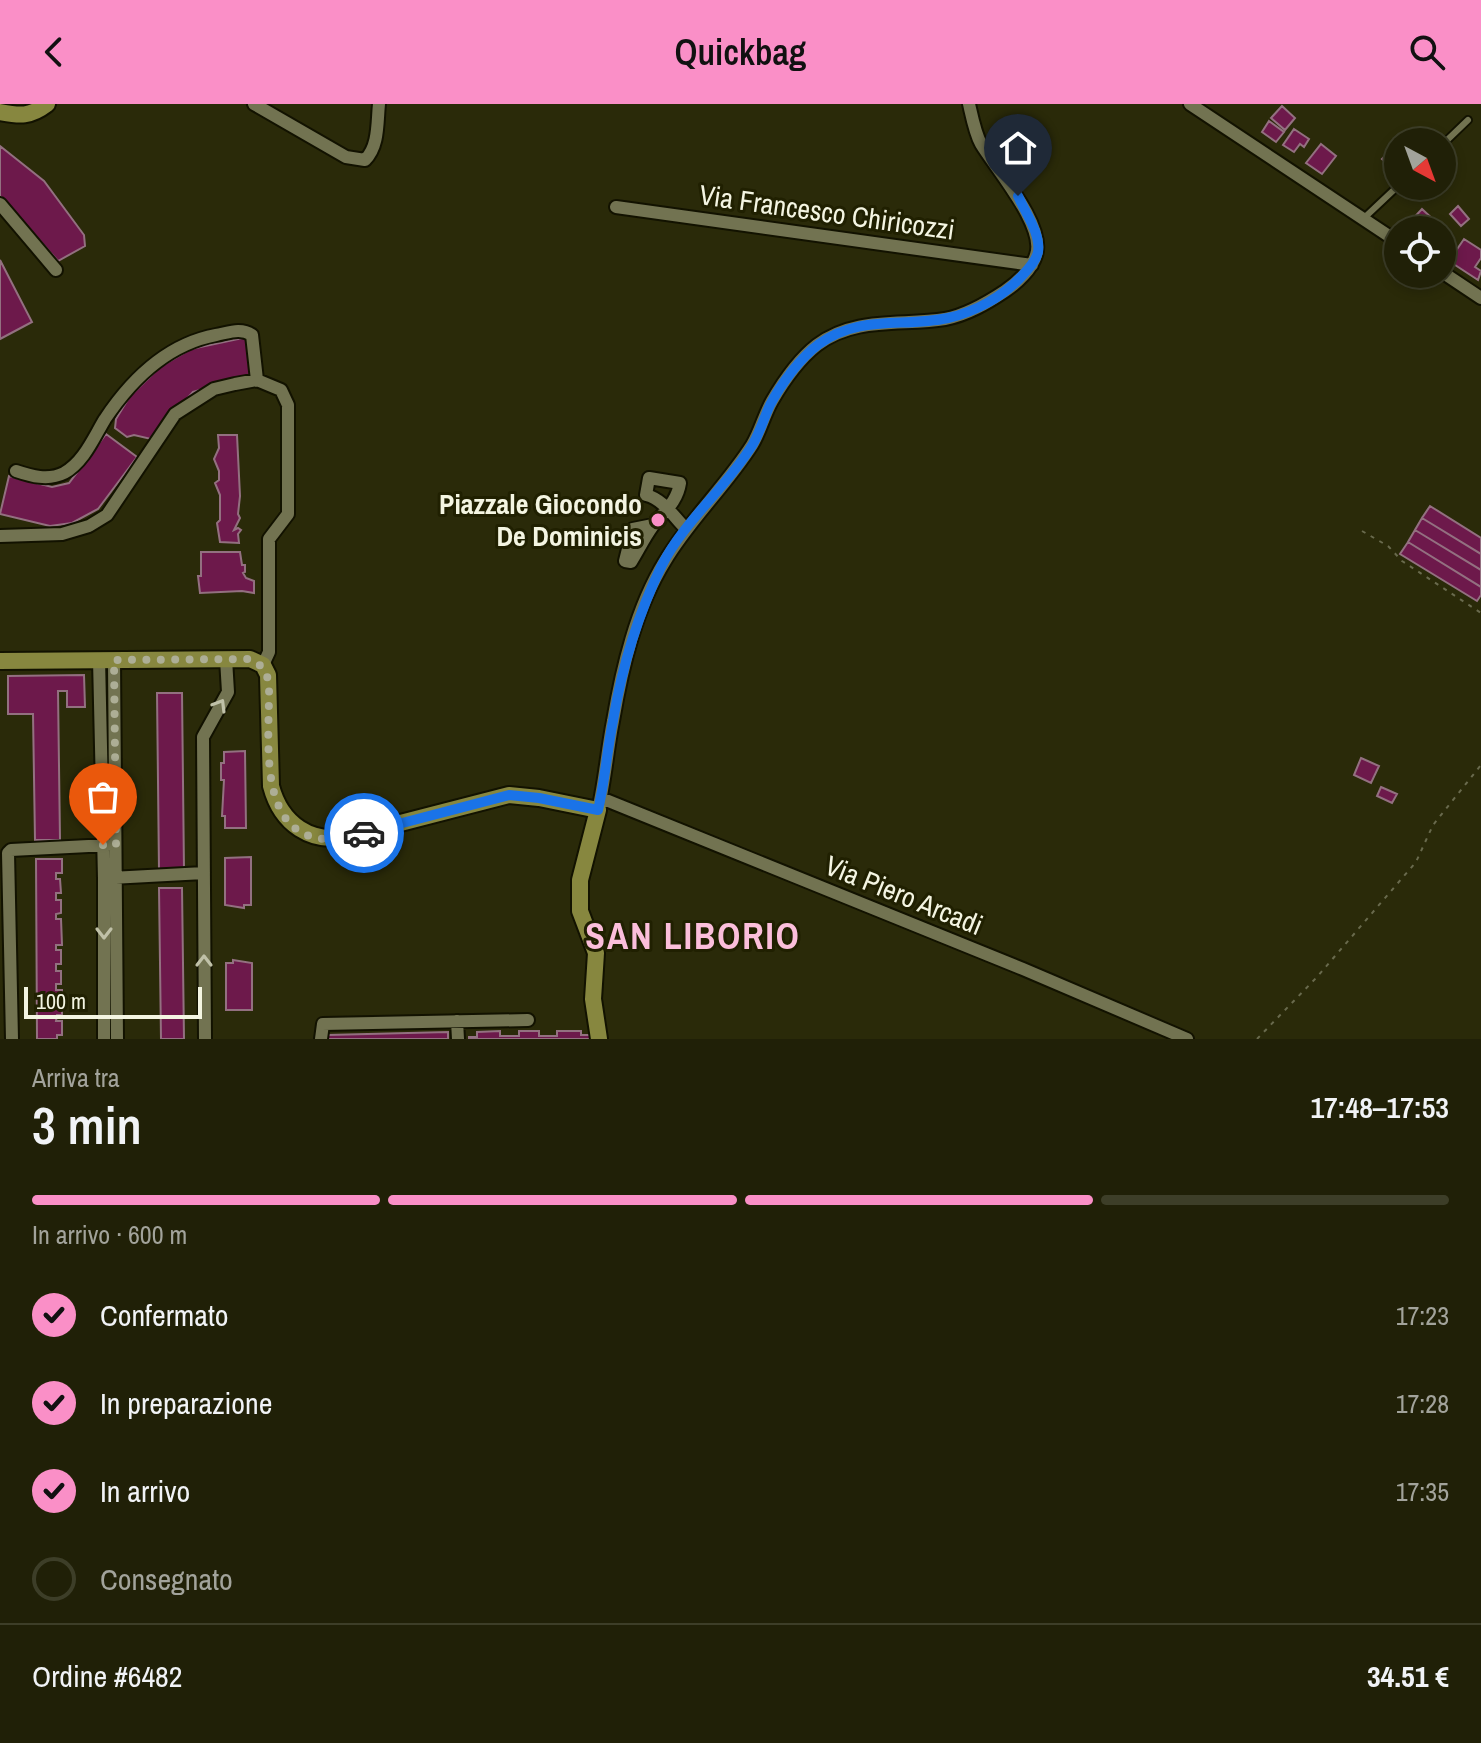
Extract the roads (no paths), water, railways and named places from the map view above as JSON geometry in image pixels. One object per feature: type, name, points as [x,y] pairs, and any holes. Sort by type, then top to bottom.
[{"type":"street","points":[[0,112],[21,117],[35,113],[47,104]]},
{"type":"street","points":[[254,104],[346,157],[365,160],[372,153],[375,142],[379,104]]},
{"type":"street","points":[[599,1039],[593,999],[596,953],[580,911],[580,880],[600,804],[613,720],[638,622],[663,563],[753,443],[771,402],[794,370],[818,345],[847,328],[947,318],[980,307],[1011,287],[1032,265],[1038,252],[1035,232],[1018,196],[980,142],[969,104]]},
{"type":"street","points":[[1194,105],[1384,233]]},
{"type":"street","points":[[0,204],[56,270]]},
{"type":"street","name":"Via Francesco Chiricozzi","points":[[616,207],[1032,265]]},
{"type":"street","points":[[1456,281],[1481,298]]},
{"type":"street","points":[[16,471],[48,477],[66,472],[83,455],[108,416],[142,374],[173,350],[202,338],[240,330],[252,335],[257,380]]},
{"type":"street","points":[[0,536],[62,534],[89,526],[107,515],[175,414],[214,389],[257,380],[281,390],[288,405],[288,514],[269,539],[269,652],[263,665]]},
{"type":"street","points":[[653,525],[668,509],[686,529]]},
{"type":"street","points":[[106,659],[117,1039]]},
{"type":"street","points":[[205,1039],[203,737],[228,692],[226,659]]},
{"type":"street","points":[[0,661],[250,659],[263,665],[269,686],[271,786],[282,814],[304,832],[335,840],[509,795],[600,804]]},
{"type":"street","name":"Via Piero Arcadi","points":[[600,804],[1023,969],[1187,1039]]},
{"type":"street","points":[[12,1039],[5,982],[8,853],[11,850],[109,845]]},
{"type":"street","points":[[110,878],[204,873]]},
{"type":"street","points":[[104,1039],[110,878]]},
{"type":"street","points":[[321,1039],[323,1024],[528,1020]]},
{"type":"street","points":[[457,1021],[458,1039]]},
{"type":"lane","points":[[1456,132],[1468,120]]},
{"type":"lane","points":[[1363,219],[1384,199]]},
{"type":"place","name":"Piazzale Giocondo De Dominicis","points":[[658,520]]},
{"type":"district","name":"SAN LIBORIO","points":[[693,936]]}]
